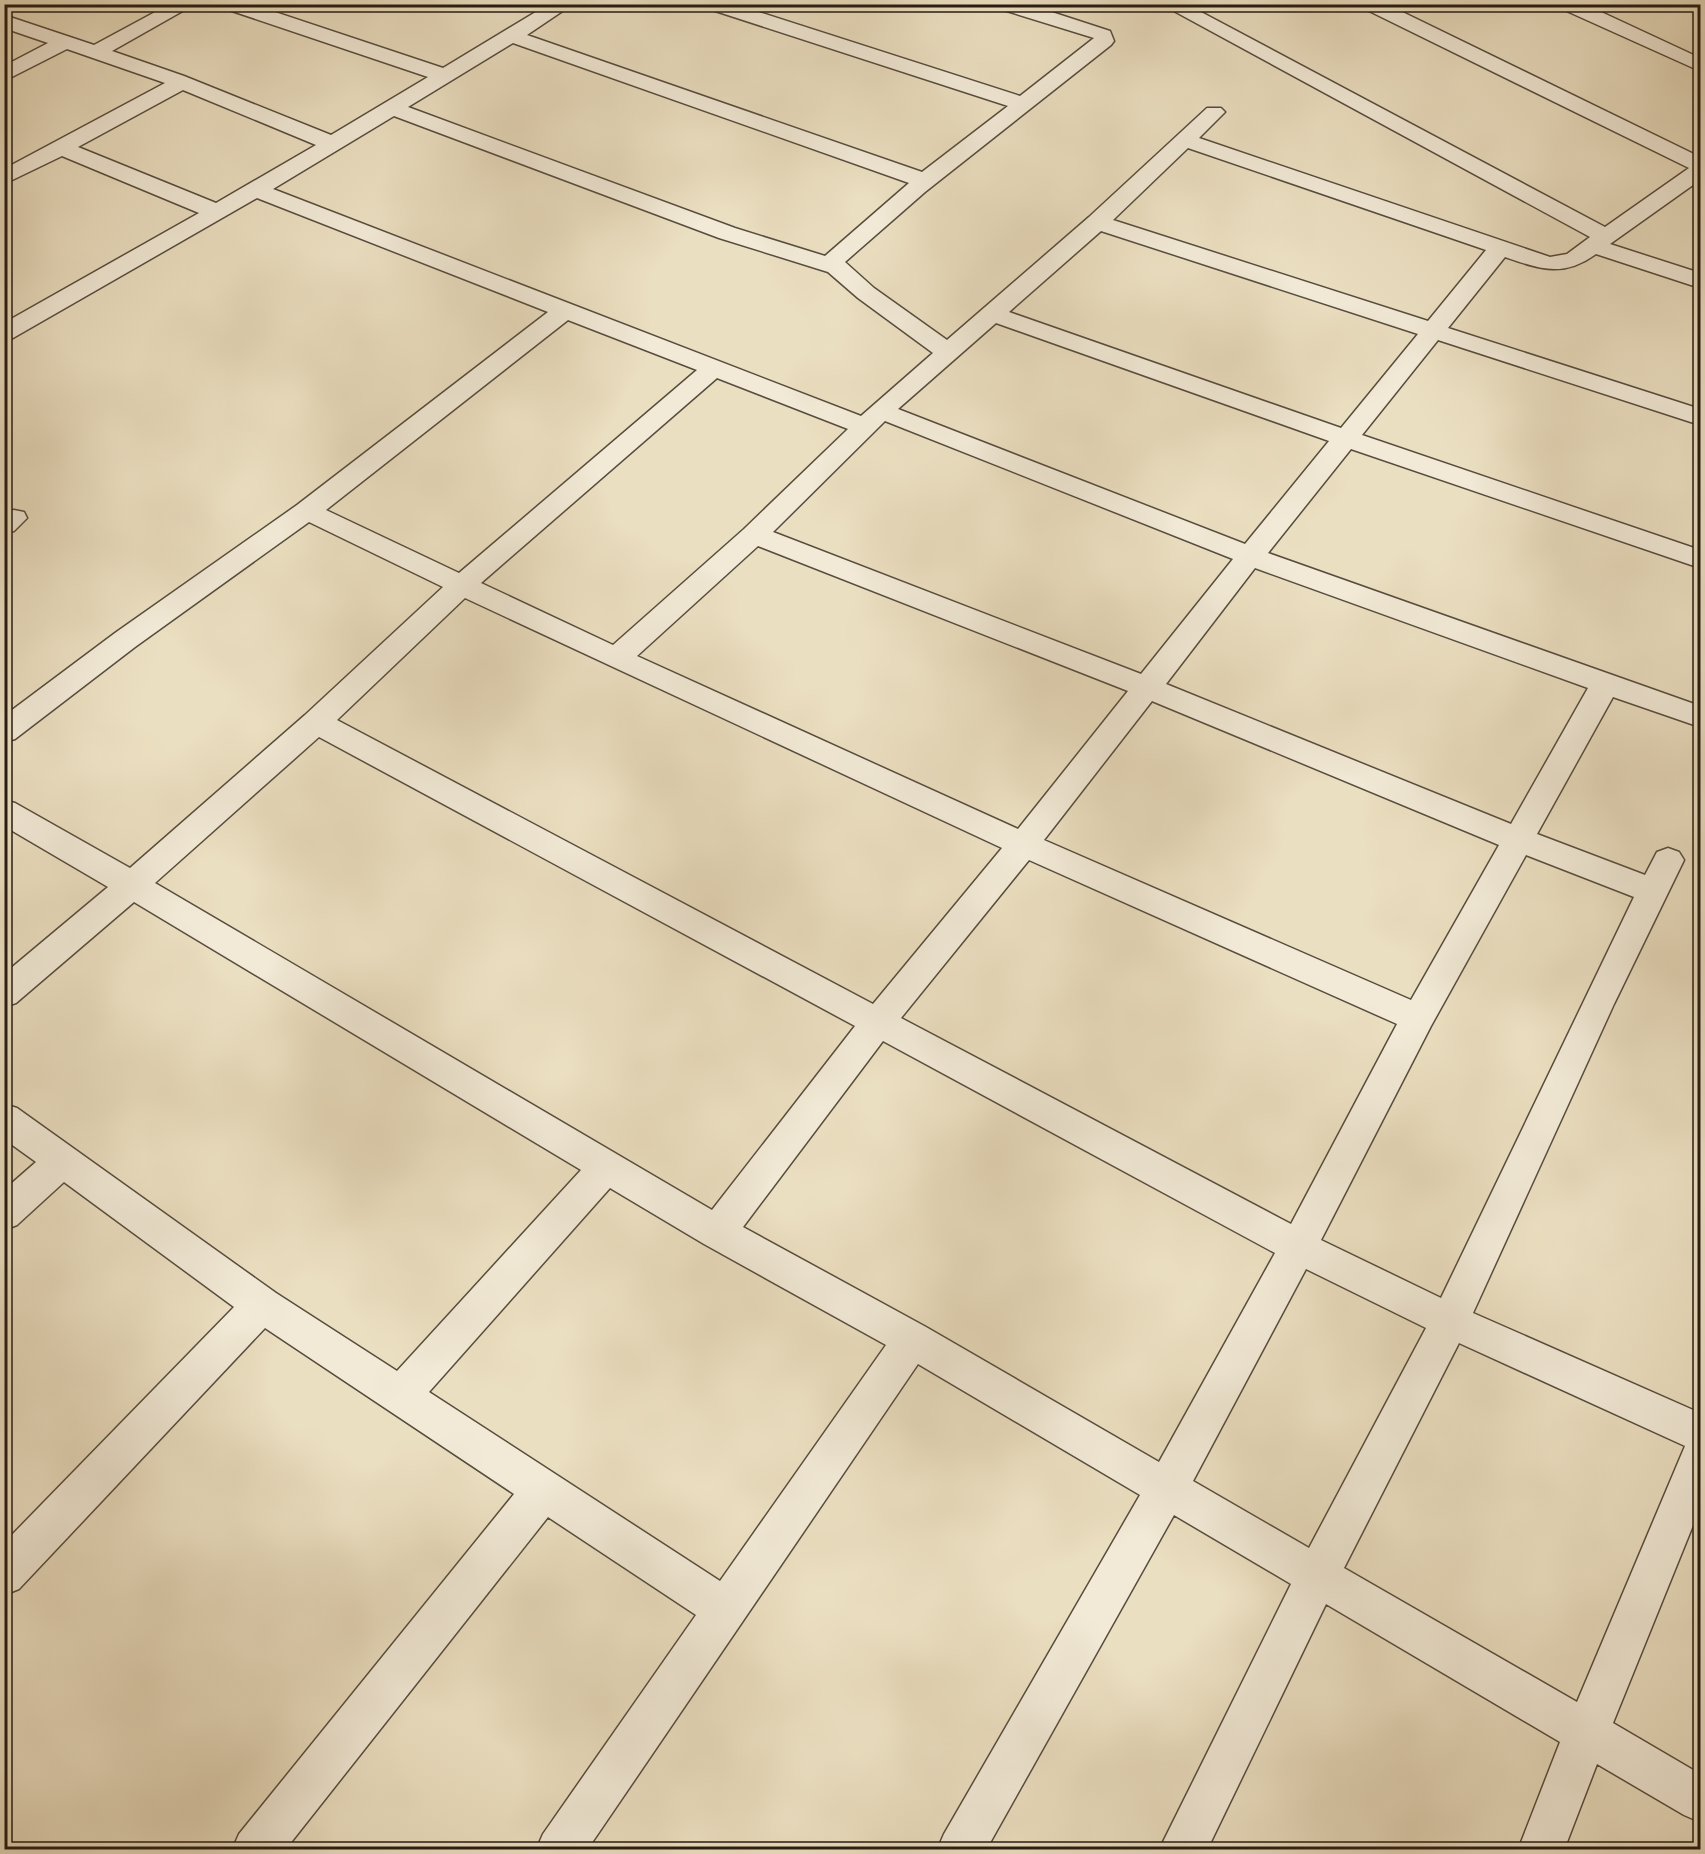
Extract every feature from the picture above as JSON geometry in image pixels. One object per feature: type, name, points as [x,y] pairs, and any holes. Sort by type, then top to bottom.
[{"type":"street","points":[[96,52],[186,4]]},
{"type":"street","points":[[230,4],[445,76]]},
{"type":"street","points":[[713,4],[1023,104]]},
{"type":"street","points":[[834,266],[835,256],[925,181],[1104,41],[1103,35],[1004,4]]},
{"type":"street","points":[[1170,4],[1600,242],[1701,281]]},
{"type":"street","points":[[1370,4],[1701,165]]},
{"type":"street","points":[[1567,4],[1701,65]]},
{"type":"street","points":[[4,333],[256,190],[512,36],[557,6]]},
{"type":"street","points":[[4,21],[182,82],[331,143]]},
{"type":"street","points":[[512,36],[925,181]]},
{"type":"street","points":[[4,75],[33,57],[66,42]]},
{"type":"street","points":[[4,178],[182,82]]},
{"type":"street","points":[[392,108],[727,233],[834,266],[851,283],[949,353]]},
{"type":"street","points":[[616,659],[754,535],[873,419],[1097,222],[1214,112]]},
{"type":"street","points":[[1184,140],[1502,246],[1549,264],[1574,259],[1701,170]]},
{"type":"street","points":[[62,148],[217,212]]},
{"type":"street","points":[[256,190],[714,368],[873,419],[1701,717]]},
{"type":"street","points":[[1097,222],[1701,417]]},
{"type":"street","points":[[717,1232],[878,1022],[1024,844],[1250,556],[1502,246]]},
{"type":"street","points":[[4,732],[125,640],[307,511],[565,310]]},
{"type":"street","points":[[993,314],[1345,438],[1701,559]]},
{"type":"street","points":[[4,994],[132,885],[316,722],[461,586],[714,368]]},
{"type":"street","points":[[307,511],[616,659],[1024,844],[1418,1017]]},
{"type":"street","points":[[754,535],[1148,688],[1518,839],[1660,875],[1597,1004],[1450,1321],[1317,1577],[1182,1850]]},
{"type":"street","points":[[960,1850],[1167,1488],[1298,1247],[1418,1017],[1606,683]]},
{"type":"street","points":[[316,722],[1298,1247],[1450,1321],[1701,1433]]},
{"type":"street","points":[[4,811],[717,1232],[912,1340],[1701,1799]]},
{"type":"street","points":[[4,1119],[262,1305],[726,1610]]},
{"type":"street","points":[[4,1214],[63,1160]]},
{"type":"street","points":[[400,1396],[607,1166]]},
{"type":"street","points":[[4,1574],[262,1305]]},
{"type":"street","points":[[558,1850],[912,1340]]},
{"type":"street","points":[[1542,1850],[1587,1731],[1701,1459]]},
{"type":"street","points":[[255,1850],[544,1490]]}]
